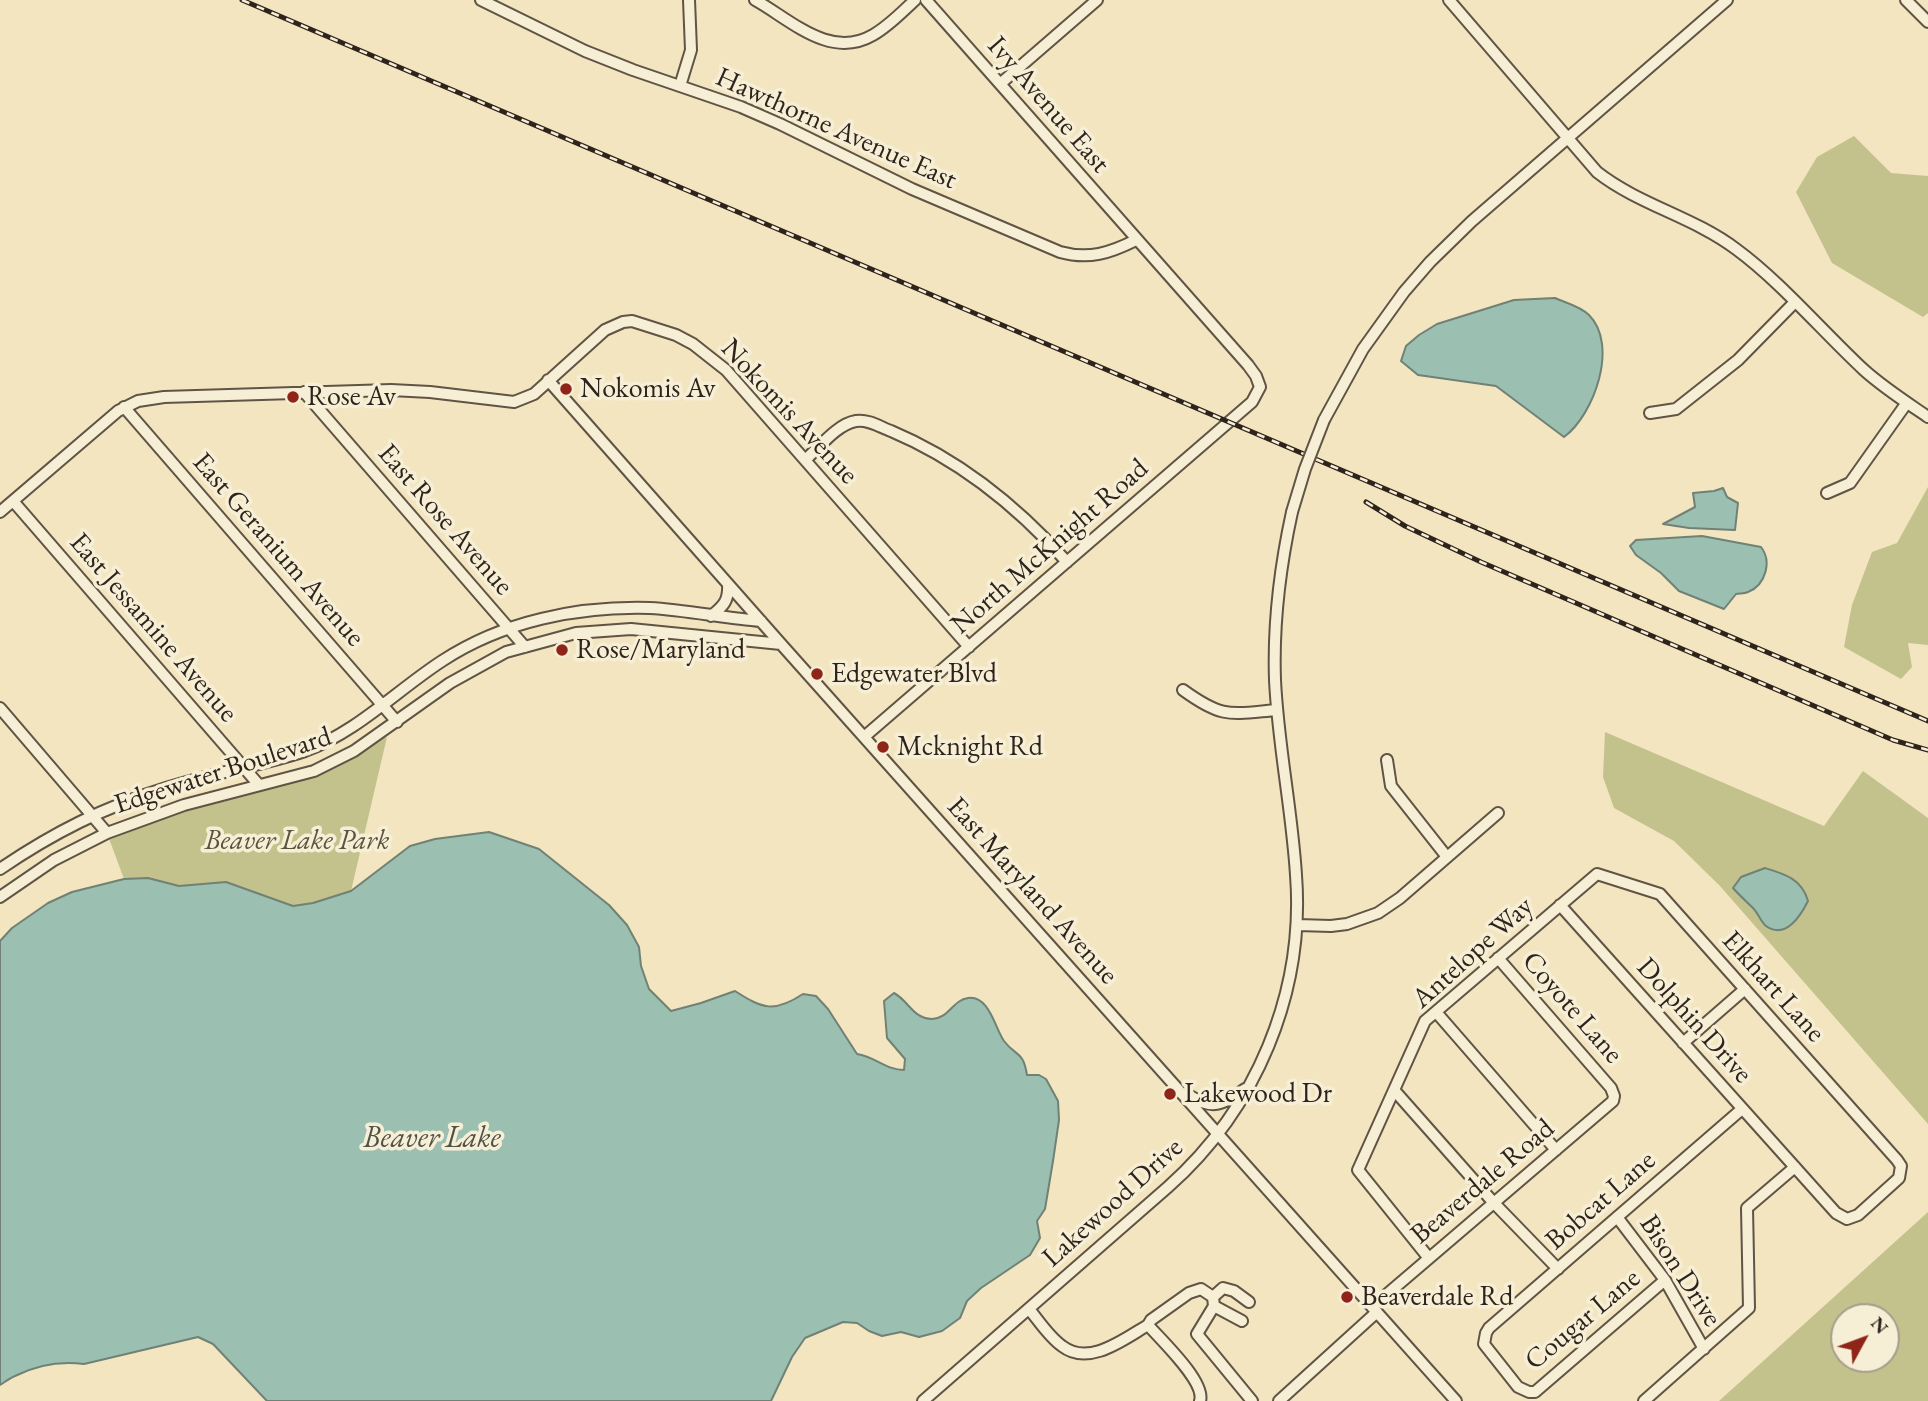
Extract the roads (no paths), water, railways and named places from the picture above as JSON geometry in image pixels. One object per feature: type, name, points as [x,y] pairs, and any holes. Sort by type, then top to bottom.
[{"type":"street","name":"Hawthorne Avenue East","points":[[481,0],[585,51],[741,107],[912,189],[1060,252],[1085,257],[1101,255],[1136,240]]},
{"type":"street","points":[[680,86],[691,50],[690,0]]},
{"type":"street","points":[[755,0],[818,38],[840,44],[871,36],[915,0]]},
{"type":"street","name":"Ivy Avenue East","points":[[926,0],[1248,365],[1260,387]]},
{"type":"street","points":[[1000,84],[1097,0]]},
{"type":"street","points":[[1449,0],[1597,172],[1609,182],[1726,241],[1752,262],[1865,371],[1928,418]]},
{"type":"street","points":[[1566,139],[1727,0]]},
{"type":"street","points":[[1906,0],[1928,22]]},
{"type":"street","name":"Lakewood Drive","points":[[923,1401],[1177,1180],[1219,1134],[1250,1086],[1276,1031],[1298,925],[1297,877],[1277,710],[1276,615],[1280,573],[1292,512],[1305,469],[1324,420],[1363,349],[1383,320],[1430,262],[1472,221],[1566,139]]},
{"type":"street","points":[[1650,413],[1676,409],[1738,360],[1794,303]]},
{"type":"street","name":"Nokomis Avenue","points":[[0,512],[124,407],[154,398],[404,390],[514,402],[529,397],[613,325],[632,321],[659,327],[694,344],[732,376],[969,647]]},
{"type":"street","name":"East Maryland Avenue","points":[[548,380],[1456,1401]]},
{"type":"street","name":"North McKnight Road","points":[[864,737],[1252,402],[1260,387]]},
{"type":"street","name":"East Rose Avenue","points":[[304,392],[525,647]]},
{"type":"street","points":[[1827,493],[1850,483],[1906,404]]},
{"type":"street","name":"East Geranium Avenue","points":[[124,407],[397,722]]},
{"type":"street","points":[[805,460],[847,424],[860,421],[870,423],[926,448],[976,479],[1029,522],[1067,562]]},
{"type":"street","name":"East Jessamine Avenue","points":[[13,501],[259,785]]},
{"type":"street","points":[[712,616],[722,608],[729,597],[727,584]]},
{"type":"street","name":"Edgewater Boulevard","points":[[0,869],[91,815],[167,787],[306,750],[353,727],[442,661],[475,642],[532,621],[573,612],[653,608],[761,621]]},
{"type":"street","name":"Edgewater Boulevard","points":[[0,897],[54,860],[107,833],[184,805],[314,771],[354,751],[450,683],[506,652],[576,633],[631,629],[781,644]]},
{"type":"street","points":[[1183,690],[1216,711],[1236,713],[1277,710]]},
{"type":"street","points":[[0,708],[107,833]]},
{"type":"street","points":[[1387,760],[1391,786],[1447,857]]},
{"type":"street","points":[[1298,925],[1348,924],[1378,913],[1498,813]]},
{"type":"street","name":"Antelope Way","points":[[1428,1257],[1358,1170],[1426,1021],[1597,874]]},
{"type":"street","name":"Elkhart Lane","points":[[1597,874],[1660,894],[1897,1160]]},
{"type":"street","name":"Dolphin Drive","points":[[1560,905],[1836,1213],[1847,1219],[1858,1215],[1896,1183],[1901,1172],[1897,1160]]},
{"type":"street","name":"Coyote Lane","points":[[1498,958],[1611,1088]]},
{"type":"street","points":[[1683,1043],[1745,989]]},
{"type":"street","points":[[1436,1012],[1556,1150]]},
{"type":"street","points":[[1172,1082],[1198,1101],[1212,1105],[1224,1103],[1250,1086]]},
{"type":"street","name":"Beaverdale Road","points":[[1279,1401],[1428,1257],[1609,1105],[1614,1096],[1611,1088]]},
{"type":"street","points":[[1394,1090],[1493,1202],[1558,1269]]},
{"type":"street","name":"Bobcat Lane","points":[[1489,1328],[1742,1109]]},
{"type":"street","points":[[1644,1401],[1749,1308],[1747,1208],[1795,1167]]},
{"type":"street","name":"Bison Drive","points":[[1617,1217],[1665,1280],[1704,1349]]},
{"type":"street","name":"Cougar Lane","points":[[1489,1328],[1484,1338],[1488,1351],[1518,1387],[1535,1392],[1665,1280]]},
{"type":"street","points":[[1249,1302],[1223,1288],[1213,1301],[1197,1334],[1252,1401]]},
{"type":"street","points":[[1029,1309],[1055,1340],[1074,1353],[1091,1353],[1110,1346],[1148,1325],[1189,1293],[1201,1290],[1242,1321]]},
{"type":"street","points":[[1148,1325],[1196,1381],[1200,1401]]},
{"type":"water","points":[[1555,298],[1589,315],[1598,328],[1602,344],[1599,379],[1593,397],[1575,427],[1564,437],[1496,386],[1418,375],[1401,361],[1406,346],[1437,324],[1514,300]]},
{"type":"water","points":[[1723,488],[1727,497],[1738,503],[1735,530],[1663,524],[1695,507],[1693,493]]},
{"type":"water","points":[[1702,536],[1761,547],[1766,559],[1765,572],[1759,584],[1748,592],[1736,594],[1724,609],[1679,591],[1661,573],[1636,555],[1630,546],[1636,540]]},
{"type":"water","name":"Beaver Lake","points":[[489,832],[539,849],[609,905],[627,925],[639,947],[641,966],[649,989],[671,1011],[735,991],[753,1002],[769,1006],[784,1004],[803,994],[816,996],[828,1009],[857,1054],[904,1070],[905,1059],[887,1038],[884,1001],[894,993],[920,1016],[932,1019],[942,1016],[963,999],[975,998],[981,1002],[1004,1041],[1021,1057],[1027,1075],[1039,1075],[1046,1079],[1058,1101],[1059,1120],[1045,1209],[1037,1221],[1040,1238],[1030,1255],[981,1288],[967,1301],[960,1318],[942,1331],[919,1337],[901,1332],[882,1336],[857,1323],[843,1322],[805,1338],[792,1357],[771,1401],[267,1401],[213,1344],[198,1337],[84,1364],[40,1367],[23,1372],[0,1385],[0,941],[12,928],[48,903],[72,892],[124,879],[148,878],[179,886],[226,882],[293,906],[313,903],[351,891],[410,846],[435,839]]},
{"type":"water","points":[[1765,868],[1797,882],[1808,901],[1792,924],[1780,930],[1766,926],[1755,910],[1733,888],[1741,877]]},
{"type":"railway","points":[[242,0],[1928,721]]},
{"type":"railway","points":[[1366,502],[1405,526],[1481,562],[1893,740],[1928,750]]},
{"type":"place","name":"Nokomis Av","points":[[566,389]]},
{"type":"place","name":"Rose Av","points":[[293,397]]},
{"type":"place","name":"Rose/Maryland","points":[[562,650]]},
{"type":"place","name":"Edgewater Blvd","points":[[817,674]]},
{"type":"place","name":"Mcknight Rd","points":[[883,747]]},
{"type":"place","name":"Lakewood Dr","points":[[1170,1094]]},
{"type":"place","name":"Beaverdale Rd","points":[[1347,1297]]},
{"type":"park label","name":"Beaver Lake Park","points":[[297,841]]}]
